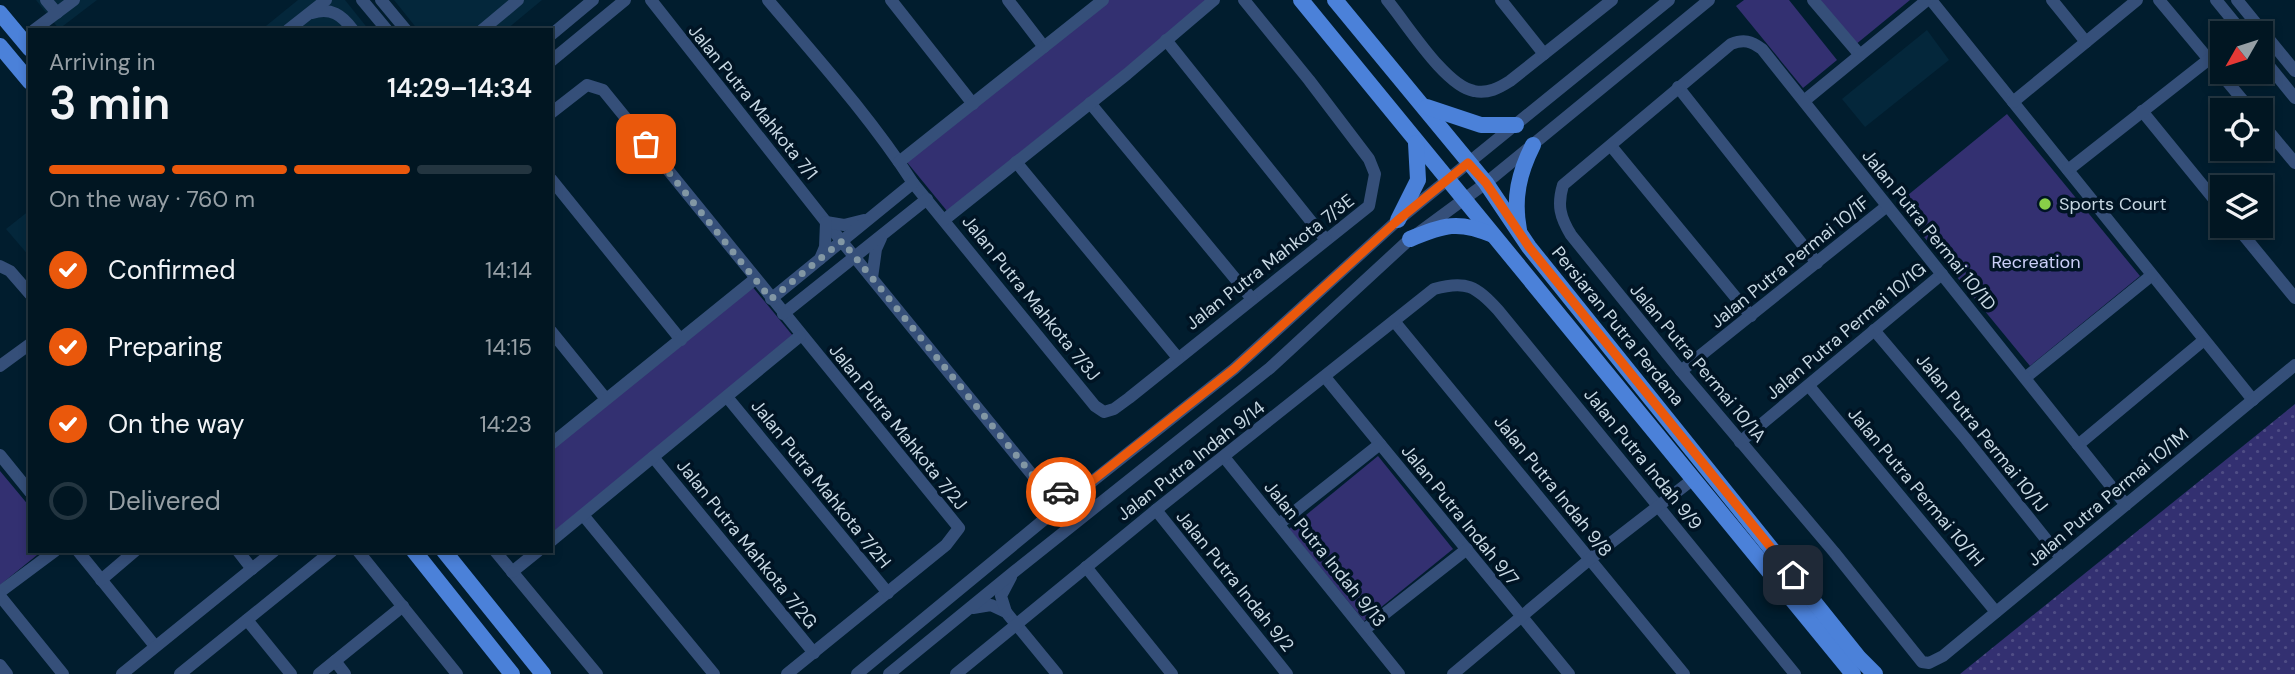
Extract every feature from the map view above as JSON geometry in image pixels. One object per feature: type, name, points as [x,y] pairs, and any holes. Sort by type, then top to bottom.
[{"type":"main road","points":[[1301,0],[1850,672]]},
{"type":"main road","name":"Persiaran Putra Perdana","points":[[1335,0],[1425,106],[1486,183],[1529,247],[1859,658],[1875,674]]},
{"type":"main road","points":[[0,13],[28,37]]},
{"type":"main road","points":[[0,46],[28,80]]},
{"type":"main road","points":[[1425,106],[1481,125],[1516,125]]},
{"type":"main road","points":[[1398,220],[1418,180],[1416,143]]},
{"type":"main road","points":[[1529,247],[1520,232],[1517,199],[1518,179],[1533,145]]},
{"type":"main road","points":[[1410,239],[1444,225],[1461,225],[1496,236]]},
{"type":"main road","points":[[416,553],[512,674]]},
{"type":"main road","points":[[446,553],[543,674]]},
{"type":"street","points":[[46,0],[57,13]]},
{"type":"street","points":[[40,28],[74,0]]},
{"type":"street","points":[[291,28],[326,0]]},
{"type":"street","points":[[339,0],[342,17],[351,28]]},
{"type":"street","points":[[362,0],[385,28]]},
{"type":"street","points":[[381,0],[404,28]]},
{"type":"street","points":[[484,28],[518,0]]},
{"type":"street","points":[[553,33],[593,0]]},
{"type":"street","name":"Jalan Putra Mahkota 7/3J","points":[[768,0],[820,61],[913,183],[1099,409],[1109,412],[1129,398]]},
{"type":"street","points":[[891,0],[973,104]]},
{"type":"street","points":[[1008,0],[1044,47]]},
{"type":"street","points":[[899,162],[1103,0]]},
{"type":"street","points":[[944,220],[1214,0]]},
{"type":"street","name":"Jalan Putra Mahkota 7/3E","points":[[1129,398],[1369,206],[1374,186],[1374,169],[1309,80],[1244,0]]},
{"type":"street","points":[[1387,0],[1445,74],[1465,88],[1485,92],[1498,89],[1612,0]]},
{"type":"street","points":[[1501,0],[1544,54]]},
{"type":"street","points":[[857,674],[1083,488],[1234,369],[1398,220],[1669,0]]},
{"type":"street","points":[[889,674],[1270,368],[1410,239],[1486,183],[1709,0]]},
{"type":"street","points":[[1813,0],[1860,55]]},
{"type":"street","points":[[1804,101],[1929,0],[2253,400]]},
{"type":"street","points":[[2052,0],[2086,42]]},
{"type":"street","points":[[2013,102],[2137,0]]},
{"type":"street","points":[[2159,0],[2241,98]]},
{"type":"street","points":[[2216,0],[2233,21]]},
{"type":"street","points":[[2237,0],[2295,71]]},
{"type":"street","points":[[553,59],[626,1]]},
{"type":"street","name":"Jalan Putra Mahkota 7/1","points":[[649,1],[1038,482],[1045,496],[1046,518]]},
{"type":"street","points":[[312,13],[330,11],[342,17]]},
{"type":"street","points":[[1166,40],[1326,240]]},
{"type":"street","name":"Jalan Putra Permai 10/1D","points":[[1682,83],[1731,44],[1748,41],[1762,49],[2126,505]]},
{"type":"street","points":[[2067,170],[2208,60]]},
{"type":"street","points":[[2273,70],[2295,98]]},
{"type":"street","points":[[1682,83],[1817,263]]},
{"type":"street","name":"Jalan Putra Permai 10/1A","points":[[1682,83],[1563,185],[1559,198],[1561,218],[1577,243],[1681,371],[1834,552],[1922,662],[1929,663],[1943,656]]},
{"type":"street","name":"Jalan Putra Mahkota 7/2J","points":[[553,111],[587,85],[603,90],[800,336],[959,528],[946,545],[888,593]]},
{"type":"street","points":[[1090,103],[1252,299]]},
{"type":"street","points":[[2143,111],[2210,194]]},
{"type":"street","points":[[2273,136],[2295,163]]},
{"type":"street","points":[[1611,146],[1751,316]]},
{"type":"street","points":[[1016,162],[1178,358]]},
{"type":"street","points":[[553,181],[681,340]]},
{"type":"street","points":[[777,307],[818,262],[913,183]]},
{"type":"street","points":[[777,307],[831,277],[926,199]]},
{"type":"street","name":"Jalan Putra Permai 10/1F","points":[[1681,371],[1887,206]]},
{"type":"street","points":[[818,262],[825,247],[826,222],[844,225],[870,218]]},
{"type":"street","points":[[831,277],[848,273],[872,278],[876,249],[886,232]]},
{"type":"street","points":[[2246,238],[2295,298]]},
{"type":"street","points":[[1,266],[10,271],[28,292]]},
{"type":"street","name":"Jalan Putra Permai 10/1G","points":[[1740,442],[1942,274]]},
{"type":"street","points":[[2025,378],[2152,275]]},
{"type":"street","points":[[553,442],[754,279]]},
{"type":"street","name":"Jalan Putra Indah 9/14","points":[[956,674],[1156,510],[1434,289],[1452,284]]},
{"type":"street","name":"Jalan Putra Indah 9/9","points":[[1452,284],[1466,285],[1481,291],[1795,674]]},
{"type":"street","name":"Jalan Putra Indah 9/8","points":[[1394,321],[1684,674]]},
{"type":"street","name":"Jalan Putra Permai 10/1J","points":[[1874,330],[2061,558]]},
{"type":"street","points":[[553,333],[606,399]]},
{"type":"street","points":[[553,539],[800,336]]},
{"type":"street","points":[[2078,445],[2204,340]]},
{"type":"street","points":[[0,366],[28,349]]},
{"type":"street","points":[[1234,369],[1261,356],[1270,368]]},
{"type":"street","name":"Jalan Putra Permai 10/1M","points":[[1943,656],[2295,365]]},
{"type":"street","name":"Jalan Putra Indah 9/7","points":[[1325,377],[1569,674]]},
{"type":"street","name":"Jalan Putra Permai 10/1H","points":[[1809,386],[1996,612]]},
{"type":"street","name":"Jalan Putra Mahkota 7/2H","points":[[727,397],[888,593]]},
{"type":"street","points":[[1279,524],[1380,444]]},
{"type":"street","points":[[0,455],[28,490]]},
{"type":"street","name":"Jalan Putra Mahkota 7/2G","points":[[653,457],[814,653]]},
{"type":"street","name":"Jalan Putra Indah 9/13","points":[[1224,457],[1399,674]]},
{"type":"street","points":[[1453,674],[1590,559],[1692,480]]},
{"type":"street","points":[[1038,482],[1056,491],[1083,488]]},
{"type":"street","name":"Jalan Putra Indah 9/2","points":[[1156,510],[1287,674]]},
{"type":"street","points":[[583,515],[714,674]]},
{"type":"street","points":[[1364,630],[1467,549]]},
{"type":"street","points":[[52,553],[0,594],[63,674]]},
{"type":"street","points":[[80,553],[155,646]]},
{"type":"street","points":[[101,580],[133,553]]},
{"type":"street","points":[[240,553],[252,569]]},
{"type":"street","points":[[122,674],[272,553]]},
{"type":"street","points":[[180,674],[330,553]]},
{"type":"street","points":[[360,553],[457,674]]},
{"type":"street","points":[[497,553],[597,674]]},
{"type":"street","points":[[512,572],[536,553]]},
{"type":"street","points":[[1086,567],[1172,674]]},
{"type":"street","points":[[1006,612],[1002,596],[1015,571]]},
{"type":"street","points":[[787,674],[888,593]]},
{"type":"street","points":[[964,613],[983,605],[991,605],[1006,612],[1058,674]]},
{"type":"street","points":[[319,674],[403,606]]},
{"type":"street","points":[[247,620],[291,674]]},
{"type":"street","points":[[876,658],[885,665],[907,659]]},
{"type":"street","points":[[335,661],[345,674]]},
{"type":"street","points":[[0,665],[7,674]]},
{"type":"shaded area","points":[[36,0],[97,0],[60,28]]},
{"type":"shaded area","points":[[298,0],[345,0],[367,28],[263,28]]},
{"type":"shaded area","points":[[394,0],[542,0],[508,28],[416,28]]},
{"type":"shaded area","points":[[1927,30],[1949,60],[1865,127],[1842,99]]},
{"type":"shaded area","points":[[28,212],[28,255],[6,229]]},
{"type":"green space","points":[[1108,0],[1211,0],[947,211],[906,161]]},
{"type":"green space","points":[[1744,0],[1789,0],[1837,60],[1803,88],[1736,6]]},
{"type":"green space","points":[[1818,0],[1910,0],[1855,45]]},
{"type":"green space","name":"Recreation","points":[[2007,114],[2140,276],[2030,366],[1897,204]]},
{"type":"green space","points":[[751,285],[793,336],[553,536],[553,446]]},
{"type":"green space","points":[[2295,404],[2295,674],[1960,674]]},
{"type":"green space","points":[[1378,456],[1453,549],[1364,621],[1289,529]]},
{"type":"green space","points":[[0,471],[28,505],[28,553],[40,553],[0,585]]},
{"type":"way so far","points":[[646,144],[771,299],[842,241],[1038,482],[1061,492]]},
{"type":"place","name":"Sports Court","points":[[2045,204]]},
{"type":"route","points":[[1061,492],[1083,488],[1234,369],[1290,315],[1398,220],[1468,163],[1486,183],[1529,247],[1793,575]]}]
